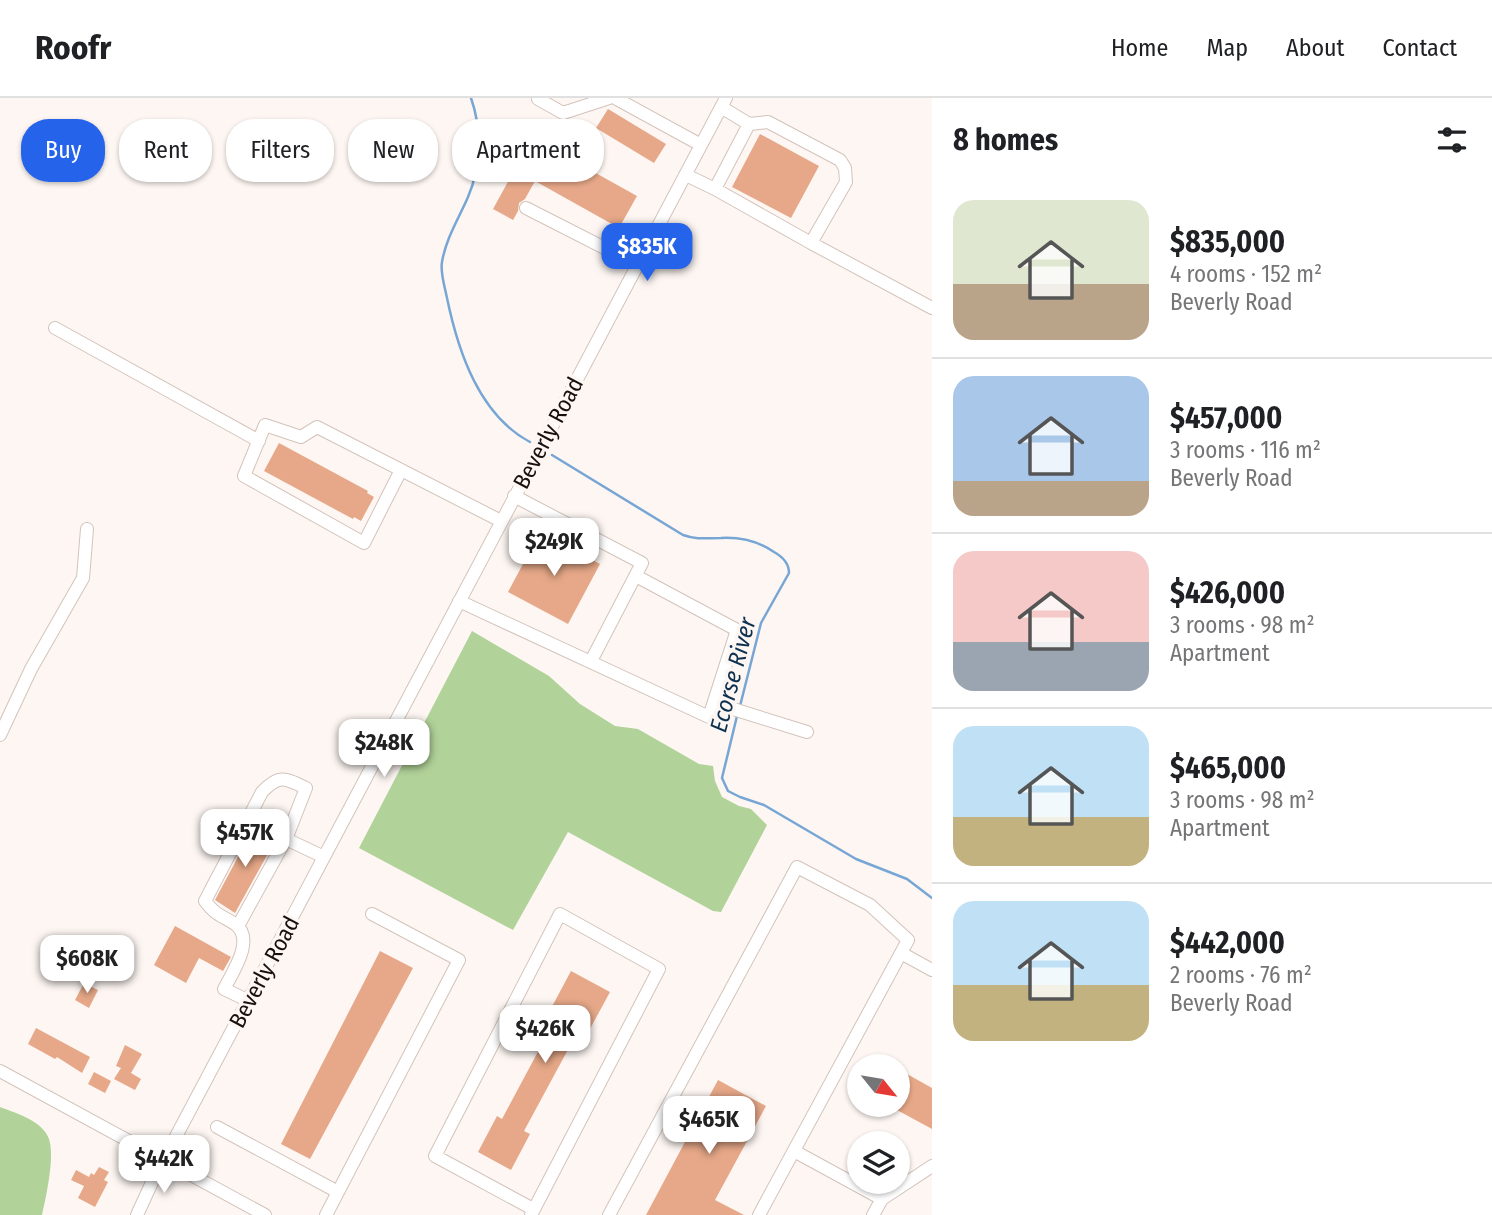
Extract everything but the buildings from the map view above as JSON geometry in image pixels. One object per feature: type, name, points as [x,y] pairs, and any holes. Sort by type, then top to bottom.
[{"type":"street","points":[[538,99],[563,113],[609,98]]},
{"type":"street","points":[[615,98],[701,145]]},
{"type":"street","points":[[723,103],[749,124],[768,122],[840,160],[845,168],[846,182],[811,243]]},
{"type":"street","name":"Beverly Road","points":[[137,1215],[723,103]]},
{"type":"street","points":[[715,189],[749,124]]},
{"type":"street","points":[[685,175],[932,308]]},
{"type":"street","points":[[526,208],[638,265]]},
{"type":"street","points":[[55,328],[259,440]]},
{"type":"street","points":[[401,470],[364,542],[244,476],[265,425],[301,438],[317,427],[501,521]]},
{"type":"street","points":[[514,496],[642,563],[592,662]]},
{"type":"street","points":[[0,735],[31,669],[83,578],[87,529]]},
{"type":"street","points":[[459,601],[709,718],[737,630],[636,576]]},
{"type":"street","points":[[714,703],[807,732]]},
{"type":"street","points":[[238,926],[286,839],[306,788],[287,779],[273,781],[262,792],[205,901],[213,913],[238,926],[244,939],[242,953],[224,989],[248,1001]]},
{"type":"street","points":[[286,839],[324,857]]},
{"type":"street","points":[[609,1215],[797,867],[870,905],[908,940],[759,1215]]},
{"type":"street","points":[[326,1215],[458,960],[372,914]]},
{"type":"street","points":[[561,914],[659,969],[532,1212],[435,1156],[561,914]]},
{"type":"street","points":[[901,953],[932,970]]},
{"type":"street","points":[[0,1071],[265,1215]]},
{"type":"street","points":[[217,1127],[338,1192]]},
{"type":"street","points":[[794,1151],[882,1199]]},
{"type":"street","points":[[873,1215],[882,1199],[932,1166]]},
{"type":"green space","points":[[472,631],[549,676],[580,704],[615,726],[638,729],[699,764],[713,766],[715,781],[722,797],[751,809],[767,825],[721,912],[713,911],[568,832],[513,930],[359,848]]},
{"type":"green space","points":[[0,1107],[35,1123],[49,1139],[51,1147],[48,1188],[42,1215],[0,1215]]},
{"type":"waterway","name":"Ecorse River","points":[[471,98],[477,122],[478,161],[468,197],[446,245],[442,275],[457,339],[484,399],[497,416],[530,442]]},
{"type":"waterway","name":"Ecorse River","points":[[552,455],[683,535],[742,539],[768,548],[785,561],[789,573],[761,623],[740,706]]},
{"type":"waterway","name":"Ecorse River","points":[[737,716],[722,778],[728,791],[764,805],[856,859],[907,879],[932,898]]}]
